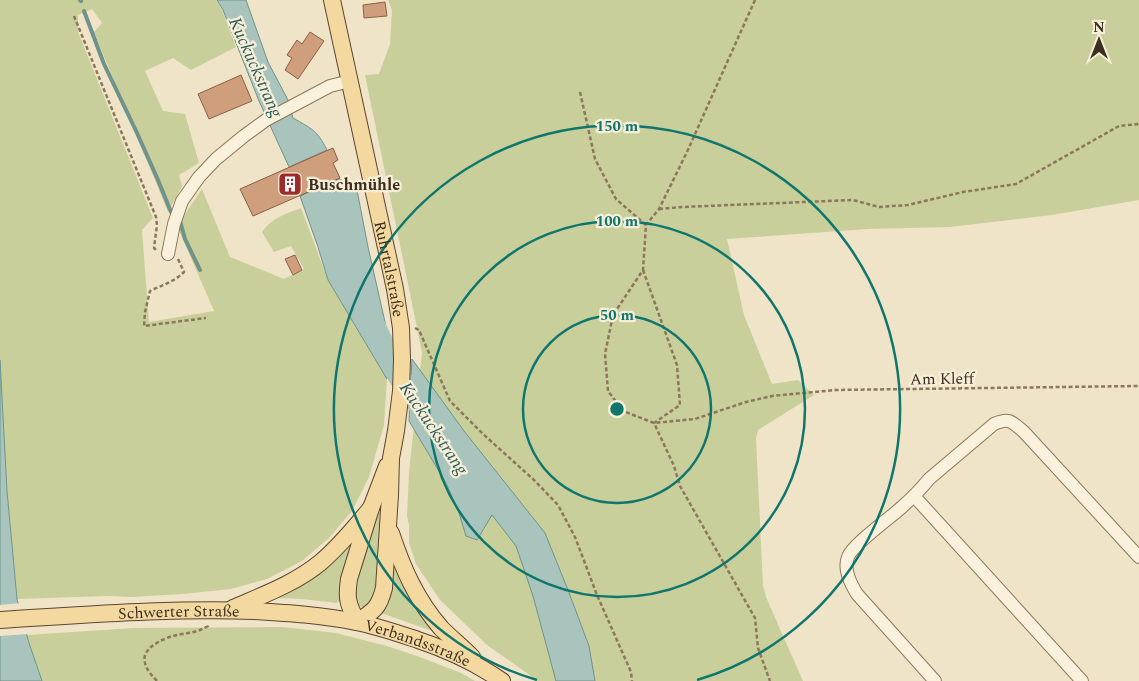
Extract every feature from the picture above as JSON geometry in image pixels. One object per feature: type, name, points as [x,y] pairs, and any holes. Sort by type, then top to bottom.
[{"type":"main road","name":"Ruhrtalstraße","points":[[332,0],[394,289],[400,325],[402,359],[401,391],[391,458],[385,580],[382,596],[375,610],[357,622],[348,604],[349,579],[370,508],[391,458]]},
{"type":"main road","points":[[229,610],[278,588],[310,570],[347,537],[370,508]]},
{"type":"main road","points":[[388,525],[408,579],[427,610],[443,629],[487,670]]},
{"type":"main road","name":"Schwerter Straße","points":[[0,620],[132,612],[229,610],[302,614],[357,622]]},
{"type":"main road","name":"Verbandsstraße","points":[[357,622],[393,631],[451,652],[487,670],[502,681]]},
{"type":"lane","points":[[168,254],[174,224],[182,201],[199,177],[226,150],[266,120],[330,86],[350,81]]},
{"type":"lane","points":[[935,681],[857,594],[850,583],[847,572],[847,558],[853,548],[914,496],[929,479],[994,424],[1003,420],[1011,421],[1024,432],[1139,557]]},
{"type":"lane","points":[[914,496],[1082,681]]},
{"type":"path","points":[[654,423],[680,405],[677,365],[643,270],[646,225],[659,209],[688,152],[755,0]]},
{"type":"path","points":[[74,16],[156,218],[154,248],[156,251],[178,258],[184,272],[178,278],[150,291],[144,326],[206,318]]},
{"type":"path","points":[[580,92],[595,159],[616,199],[646,225]]},
{"type":"path","points":[[659,209],[853,200],[879,206],[908,206],[963,192],[1016,184],[1119,126],[1139,124]]},
{"type":"path","points":[[643,270],[613,315],[605,354],[608,391],[623,411],[654,423],[674,466],[680,486],[755,618],[758,648],[770,681]]},
{"type":"path","points":[[400,325],[419,330],[450,401],[558,505],[575,537],[597,596],[631,672],[632,681]]},
{"type":"path","name":"Am Kleff","points":[[654,423],[696,419],[746,402],[772,396],[835,390],[1138,387]]},
{"type":"path","points":[[157,681],[148,671],[144,660],[146,652],[167,638],[198,631],[208,626],[210,610]]},
{"type":"green space","points":[[0,0],[216,0],[222,10],[236,47],[191,70],[173,58],[145,71],[163,111],[185,114],[199,163],[179,175],[182,186],[168,212],[94,32],[102,23],[92,9],[78,15],[78,32],[153,218],[142,230],[149,322],[214,311],[177,226],[202,189],[230,257],[284,279],[304,269],[291,246],[274,252],[262,232],[274,220],[301,208],[328,280],[387,379],[384,425],[369,477],[352,511],[329,538],[302,561],[267,579],[231,589],[183,594],[17,599],[7,491],[0,360]]},
{"type":"green space","points":[[388,0],[1139,0],[1139,200],[1052,215],[950,227],[868,229],[727,239],[744,315],[772,384],[798,380],[814,395],[758,430],[756,438],[763,585],[766,597],[803,681],[538,681],[487,645],[440,600],[416,564],[409,543],[407,516],[409,472],[422,352],[365,75],[379,74],[390,44],[392,10]]},
{"type":"green space","points":[[378,512],[381,513],[376,597],[366,608],[358,606],[352,592]]},
{"type":"green space","points":[[353,538],[337,603],[278,598],[277,596]]},
{"type":"green space","points":[[393,561],[435,632],[381,613]]},
{"type":"green space","points":[[283,627],[336,633],[387,646],[461,673],[475,681],[0,681],[29,644],[27,635],[133,628]]},
{"type":"water","points":[[217,0],[246,0],[268,62],[288,100],[293,118],[313,131],[327,150],[289,167],[259,101],[223,10]]},
{"type":"water","points":[[339,179],[356,185],[385,322],[387,379],[328,280],[300,196]]},
{"type":"water","points":[[412,359],[464,431],[545,533],[589,646],[595,681],[556,681],[533,596],[516,546],[492,515],[477,540],[466,536],[459,513],[446,483],[409,421]]},
{"type":"water","points":[[0,360],[7,491],[17,599],[42,681],[0,681]]},
{"type":"pier","points":[[21,603],[29,634],[0,636],[0,605]]},
{"type":"building","points":[[385,2],[387,16],[364,18],[363,5]]},
{"type":"building","points":[[310,32],[324,41],[298,79],[285,70],[292,58],[287,55],[297,40],[302,44]]},
{"type":"building","points":[[241,75],[252,101],[209,119],[198,94]]},
{"type":"building","name":"Buschmühle","points":[[333,148],[338,160],[333,163],[340,178],[253,216],[240,189]]},
{"type":"building","points":[[295,255],[302,270],[293,275],[285,259]]},
{"type":"waterway","points":[[84,11],[104,64],[137,133],[171,212]]},
{"type":"waterway","points":[[180,221],[185,239],[200,270]]},
{"type":"waterway","name":"Kuckuckstrang","points":[[374,325],[398,375],[428,418]]},
{"type":"place","name":"Buschmühle","points":[[290,184]]}]
